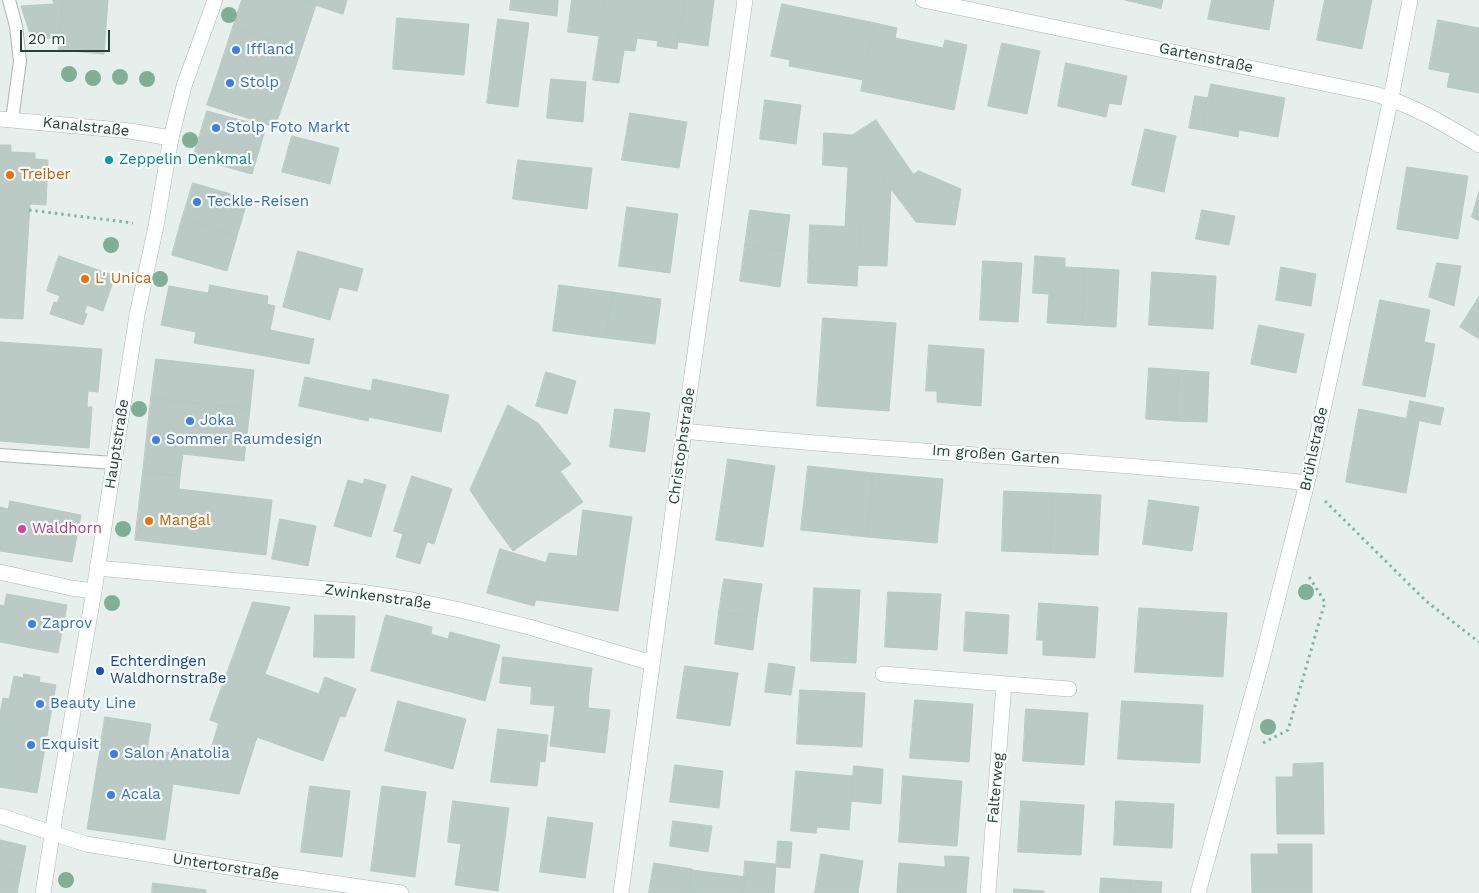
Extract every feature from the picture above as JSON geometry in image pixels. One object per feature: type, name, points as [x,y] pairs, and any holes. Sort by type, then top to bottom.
[{"type":"street","name":"Hauptstraße","points":[[43,893],[138,315],[171,138],[184,86],[215,0]]},
{"type":"street","name":"Christophstraße","points":[[621,893],[745,0]]},
{"type":"street","name":"Gartenstraße","points":[[923,0],[1391,98],[1442,123],[1479,145]]},
{"type":"street","name":"Brühlstraße","points":[[1198,893],[1307,483],[1391,98],[1410,0]]},
{"type":"street","name":"Kanalstraße","points":[[6,120],[130,131],[171,138]]},
{"type":"street","name":"Im großen Garten","points":[[684,430],[790,441],[1265,477],[1307,483]]},
{"type":"street","name":"Zwinkenstraße","points":[[97,568],[361,592],[412,600],[529,627],[652,663]]},
{"type":"street","points":[[0,572],[71,588],[94,591]]},
{"type":"street","points":[[883,674],[1069,689]]},
{"type":"street","name":"Falterweg","points":[[988,893],[1004,684]]},
{"type":"street","name":"Untertorstraße","points":[[0,816],[86,844],[146,855],[401,893]]},
{"type":"lane","points":[[6,120],[20,61],[16,26],[9,0]]},
{"type":"lane","points":[[0,455],[114,463]]},
{"type":"path","points":[[30,210],[156,226]]},
{"type":"path","points":[[1307,483],[1426,600],[1479,642]]},
{"type":"path","points":[[1235,757],[1288,730],[1325,602],[1291,549]]},
{"type":"building","points":[[53,0],[63,0],[60,39],[31,37],[21,6],[54,4]]},
{"type":"building","points":[[63,0],[108,0],[104,54],[59,50]]},
{"type":"building","points":[[242,0],[301,0],[316,5],[301,50],[233,27]]},
{"type":"building","points":[[301,0],[347,0],[343,14]]},
{"type":"building","points":[[511,0],[558,0],[557,16],[510,10]]},
{"type":"building","points":[[572,0],[605,0],[599,36],[568,32]]},
{"type":"building","points":[[605,0],[685,0],[677,49],[657,46],[658,41],[637,38],[635,51],[624,50],[619,83],[593,80]]},
{"type":"building","points":[[685,0],[714,0],[708,46],[678,42]]},
{"type":"building","points":[[1125,0],[1163,0],[1161,8]]},
{"type":"building","points":[[1212,0],[1274,0],[1269,30],[1208,19]]},
{"type":"building","points":[[1325,0],[1372,0],[1362,49],[1317,40]]},
{"type":"building","points":[[782,4],[875,23],[863,80],[789,66],[790,60],[771,56]]},
{"type":"building","points":[[397,18],[469,24],[464,75],[393,69]]},
{"type":"building","points":[[498,19],[529,23],[518,107],[487,103]]},
{"type":"building","points":[[1438,20],[1479,28],[1479,93],[1447,87],[1450,73],[1429,69]]},
{"type":"building","points":[[875,23],[897,28],[895,38],[943,48],[945,40],[967,45],[954,110],[861,91]]},
{"type":"building","points":[[233,27],[301,50],[286,95],[218,73]]},
{"type":"building","points":[[1002,43],[1040,51],[1027,114],[988,106]]},
{"type":"building","points":[[1066,63],[1127,76],[1121,105],[1109,103],[1106,117],[1058,106]]},
{"type":"building","points":[[218,73],[286,95],[275,127],[207,105]]},
{"type":"building","points":[[551,79],[586,82],[583,122],[547,118]]},
{"type":"building","points":[[1211,84],[1285,98],[1278,137],[1239,130],[1238,137],[1202,130]]},
{"type":"building","points":[[1195,96],[1209,98],[1202,130],[1189,128]]},
{"type":"building","points":[[765,100],[801,105],[796,144],[760,139]]},
{"type":"building","points":[[207,111],[266,127],[252,174],[193,158]]},
{"type":"building","points":[[630,113],[687,122],[679,168],[622,160]]},
{"type":"building","points":[[876,120],[913,174],[891,189],[853,135]]},
{"type":"building","points":[[1145,129],[1176,136],[1164,192],[1132,185]]},
{"type":"building","points":[[824,133],[853,135],[891,189],[887,266],[858,265],[860,227],[845,227],[848,167],[823,165]]},
{"type":"building","points":[[292,136],[339,148],[330,184],[282,172]]},
{"type":"building","points":[[0,145],[11,145],[11,152],[35,153],[35,159],[48,160],[46,205],[30,204],[23,319],[0,318]]},
{"type":"building","points":[[518,160],[592,168],[587,209],[513,199]]},
{"type":"building","points":[[1407,167],[1468,176],[1458,239],[1397,229]]},
{"type":"building","points":[[919,171],[961,189],[955,225],[916,222],[891,189]]},
{"type":"building","points":[[193,183],[248,199],[237,236],[182,219]]},
{"type":"building","points":[[1479,192],[1479,221],[1472,217]]},
{"type":"building","points":[[627,207],[678,214],[670,273],[619,266]]},
{"type":"building","points":[[750,210],[790,215],[785,251],[745,245]]},
{"type":"building","points":[[1202,210],[1235,216],[1229,245],[1196,239]]},
{"type":"building","points":[[182,219],[237,236],[227,271],[172,255]]},
{"type":"building","points":[[810,225],[860,227],[857,286],[808,283]]},
{"type":"building","points":[[745,245],[785,251],[780,287],[740,281]]},
{"type":"building","points":[[298,251],[363,269],[357,291],[339,287],[330,320],[283,307]]},
{"type":"building","points":[[59,256],[115,276],[103,311],[87,305],[84,313],[87,314],[83,325],[50,314],[54,302],[57,303],[60,296],[47,291]]},
{"type":"building","points":[[1035,256],[1065,258],[1065,267],[1085,268],[1082,325],[1047,323],[1049,294],[1033,293]]},
{"type":"building","points":[[983,261],[1022,263],[1018,322],[980,320]]},
{"type":"building","points":[[1437,263],[1461,266],[1454,306],[1429,297]]},
{"type":"building","points":[[1281,267],[1316,274],[1311,306],[1276,300]]},
{"type":"building","points":[[1085,268],[1119,270],[1116,327],[1082,325]]},
{"type":"building","points":[[1152,272],[1216,276],[1213,329],[1149,325]]},
{"type":"building","points":[[210,285],[268,296],[267,304],[275,306],[270,330],[314,339],[309,364],[194,343],[196,332],[161,325],[169,286],[208,293]]},
{"type":"building","points":[[559,285],[612,292],[606,338],[553,331]]},
{"type":"building","points":[[612,292],[661,299],[655,344],[606,338]]},
{"type":"building","points":[[1479,297],[1479,339],[1460,327]]},
{"type":"building","points":[[1380,300],[1430,310],[1424,342],[1435,344],[1425,397],[1363,385]]},
{"type":"building","points":[[823,318],[896,323],[889,411],[817,406]]},
{"type":"building","points":[[1259,325],[1304,334],[1296,373],[1251,364]]},
{"type":"building","points":[[0,342],[102,349],[98,392],[88,391],[87,407],[92,407],[89,448],[0,441]]},
{"type":"building","points":[[929,345],[984,349],[981,406],[937,402],[937,391],[926,391]]},
{"type":"building","points":[[156,359],[254,370],[250,409],[151,398]]},
{"type":"building","points":[[1149,368],[1179,370],[1176,421],[1146,419]]},
{"type":"building","points":[[1179,370],[1209,372],[1207,422],[1176,421]]},
{"type":"building","points":[[546,372],[576,381],[567,414],[536,406]]},
{"type":"building","points":[[305,377],[371,391],[373,379],[449,395],[441,432],[369,417],[368,421],[299,406]]},
{"type":"building","points":[[151,398],[250,409],[244,461],[183,454],[180,476],[143,472]]},
{"type":"building","points":[[1410,401],[1444,408],[1440,425],[1407,418]]},
{"type":"building","points":[[508,405],[538,423],[571,464],[490,520],[470,490]]},
{"type":"building","points":[[615,409],[650,413],[645,452],[610,447]]},
{"type":"building","points":[[1359,409],[1419,421],[1406,493],[1346,482]]},
{"type":"building","points":[[728,459],[775,466],[763,547],[716,540]]},
{"type":"building","points":[[808,466],[873,473],[867,537],[801,530]]},
{"type":"building","points":[[560,471],[583,502],[513,551],[490,520]]},
{"type":"building","points":[[143,472],[180,476],[179,489],[272,500],[266,555],[135,540]]},
{"type":"building","points":[[873,473],[943,479],[937,543],[867,537]]},
{"type":"building","points":[[412,476],[452,489],[434,544],[427,542],[420,564],[396,557],[403,534],[394,531]]},
{"type":"building","points":[[365,479],[386,485],[371,537],[334,526],[348,480],[363,484]]},
{"type":"building","points":[[1004,491],[1053,493],[1050,553],[1002,551]]},
{"type":"building","points":[[1053,493],[1101,495],[1098,555],[1050,553]]},
{"type":"building","points":[[1149,500],[1199,507],[1192,551],[1143,544]]},
{"type":"building","points":[[10,501],[81,515],[72,562],[0,551],[0,507],[8,509]]},
{"type":"building","points":[[583,510],[632,517],[618,611],[536,600],[549,553],[577,556]]},
{"type":"building","points":[[280,519],[316,526],[308,566],[272,559]]},
{"type":"building","points":[[500,549],[547,563],[534,606],[487,593]]},
{"type":"building","points":[[724,579],[762,584],[757,617],[719,612]]},
{"type":"building","points":[[814,588],[860,590],[856,663],[811,661]]},
{"type":"building","points":[[888,592],[941,594],[937,650],[885,647]]},
{"type":"building","name":"Zaprov","points":[[7,594],[67,605],[58,653],[0,642],[0,605],[4,606]]},
{"type":"building","points":[[253,602],[290,607],[265,674],[319,694],[325,677],[356,689],[345,717],[340,716],[323,761],[210,720]]},
{"type":"building","points":[[1039,603],[1098,607],[1095,658],[1043,655],[1043,640],[1037,640]]},
{"type":"building","points":[[1139,608],[1227,613],[1223,677],[1135,672]]},
{"type":"building","points":[[719,612],[757,617],[753,650],[715,644]]},
{"type":"building","points":[[966,612],[1009,615],[1007,654],[964,651]]},
{"type":"building","points":[[315,615],[355,616],[354,658],[314,657]]},
{"type":"building","points":[[386,615],[432,627],[431,634],[448,639],[450,632],[500,645],[485,701],[371,671]]},
{"type":"building","points":[[503,657],[592,668],[589,693],[500,683]]},
{"type":"building","points":[[769,663],[795,667],[791,695],[765,692]]},
{"type":"building","points":[[685,666],[738,673],[730,726],[677,718]]},
{"type":"building","points":[[24,674],[40,677],[39,682],[56,685],[37,793],[0,787],[0,714],[3,698],[9,699],[14,676],[23,678]]},
{"type":"building","points":[[532,687],[589,693],[588,708],[610,710],[605,753],[550,746],[555,706],[531,704]]},
{"type":"building","points":[[800,690],[865,693],[862,747],[797,744]]},
{"type":"building","points":[[915,700],[973,704],[969,762],[910,758]]},
{"type":"building","points":[[398,701],[466,719],[453,769],[385,751]]},
{"type":"building","points":[[1122,701],[1203,705],[1200,763],[1118,759]]},
{"type":"building","points":[[1026,709],[1088,713],[1084,765],[1023,761]]},
{"type":"building","points":[[105,717],[151,724],[147,750],[101,743]]},
{"type":"building","points":[[219,723],[257,737],[239,794],[173,784],[165,840],[87,829],[101,743],[208,758]]},
{"type":"building","points":[[498,729],[548,735],[545,762],[540,761],[537,786],[491,782]]},
{"type":"building","points":[[1323,763],[1324,834],[1277,834],[1276,777],[1293,777],[1293,764]]},
{"type":"building","points":[[675,765],[723,771],[719,808],[670,802]]},
{"type":"building","points":[[854,766],[883,769],[881,804],[851,801]]},
{"type":"building","points":[[796,771],[853,776],[849,830],[817,827],[816,833],[791,831]]},
{"type":"building","points":[[903,776],[962,781],[957,846],[899,842]]},
{"type":"building","points":[[310,786],[350,791],[342,857],[301,852]]},
{"type":"building","points":[[382,786],[426,792],[415,877],[371,871]]},
{"type":"building","points":[[453,801],[509,808],[498,891],[455,885],[461,844],[448,842]]},
{"type":"building","points":[[1021,801],[1084,805],[1081,855],[1018,852]]},
{"type":"building","points":[[1116,801],[1174,804],[1172,848],[1114,845]]},
{"type":"building","points":[[548,817],[593,823],[585,878],[540,872]]},
{"type":"building","points":[[673,821],[712,826],[708,852],[670,846]]},
{"type":"building","points":[[0,840],[26,846],[21,872],[0,868]]},
{"type":"building","points":[[778,841],[792,842],[790,868],[776,867]]},
{"type":"building","points":[[1278,844],[1312,844],[1312,893],[1252,893],[1251,854],[1278,854]]},
{"type":"building","points":[[821,854],[863,861],[858,893],[815,893]]},
{"type":"building","points":[[945,856],[969,857],[966,893],[897,893],[899,863],[945,867]]},
{"type":"building","points":[[745,861],[776,864],[774,893],[743,893],[746,877],[744,877]]},
{"type":"building","points":[[654,863],[692,869],[688,893],[649,893]]},
{"type":"building","points":[[0,868],[21,872],[17,893],[0,893]]},
{"type":"building","points":[[692,870],[746,877],[743,893],[688,893]]},
{"type":"building","points":[[1101,878],[1131,880],[1130,893],[1100,893]]},
{"type":"building","points":[[1131,880],[1162,882],[1161,893],[1130,893]]},
{"type":"building","points":[[153,883],[206,890],[206,893],[152,893]]},
{"type":"building","points":[[1014,889],[1044,891],[1044,893],[1014,893]]},
{"type":"place","name":"Iffland","points":[[236,50]]},
{"type":"place","name":"Stolp","points":[[230,83]]},
{"type":"place","name":"Stolp Foto Markt","points":[[216,128]]},
{"type":"place","name":"Zeppelin Denkmal","points":[[109,160]]},
{"type":"place","name":"Treiber","points":[[10,175]]},
{"type":"place","name":"Teckle-Reisen","points":[[197,202]]},
{"type":"place","name":"L' Unica","points":[[85,279]]},
{"type":"place","name":"Joka","points":[[190,421]]},
{"type":"place","name":"Sommer Raumdesign","points":[[156,440]]},
{"type":"place","name":"Mangal","points":[[149,521]]},
{"type":"place","name":"Waldhorn","points":[[22,529]]},
{"type":"place","name":"Zaprov","points":[[32,624]]},
{"type":"place","name":"Echterdingen Waldhornstraße","points":[[100,671]]},
{"type":"place","name":"Beauty Line","points":[[40,704]]},
{"type":"place","name":"Exquisit","points":[[31,745]]},
{"type":"place","name":"Salon Anatolia","points":[[114,754]]},
{"type":"place","name":"Acala","points":[[111,795]]}]
